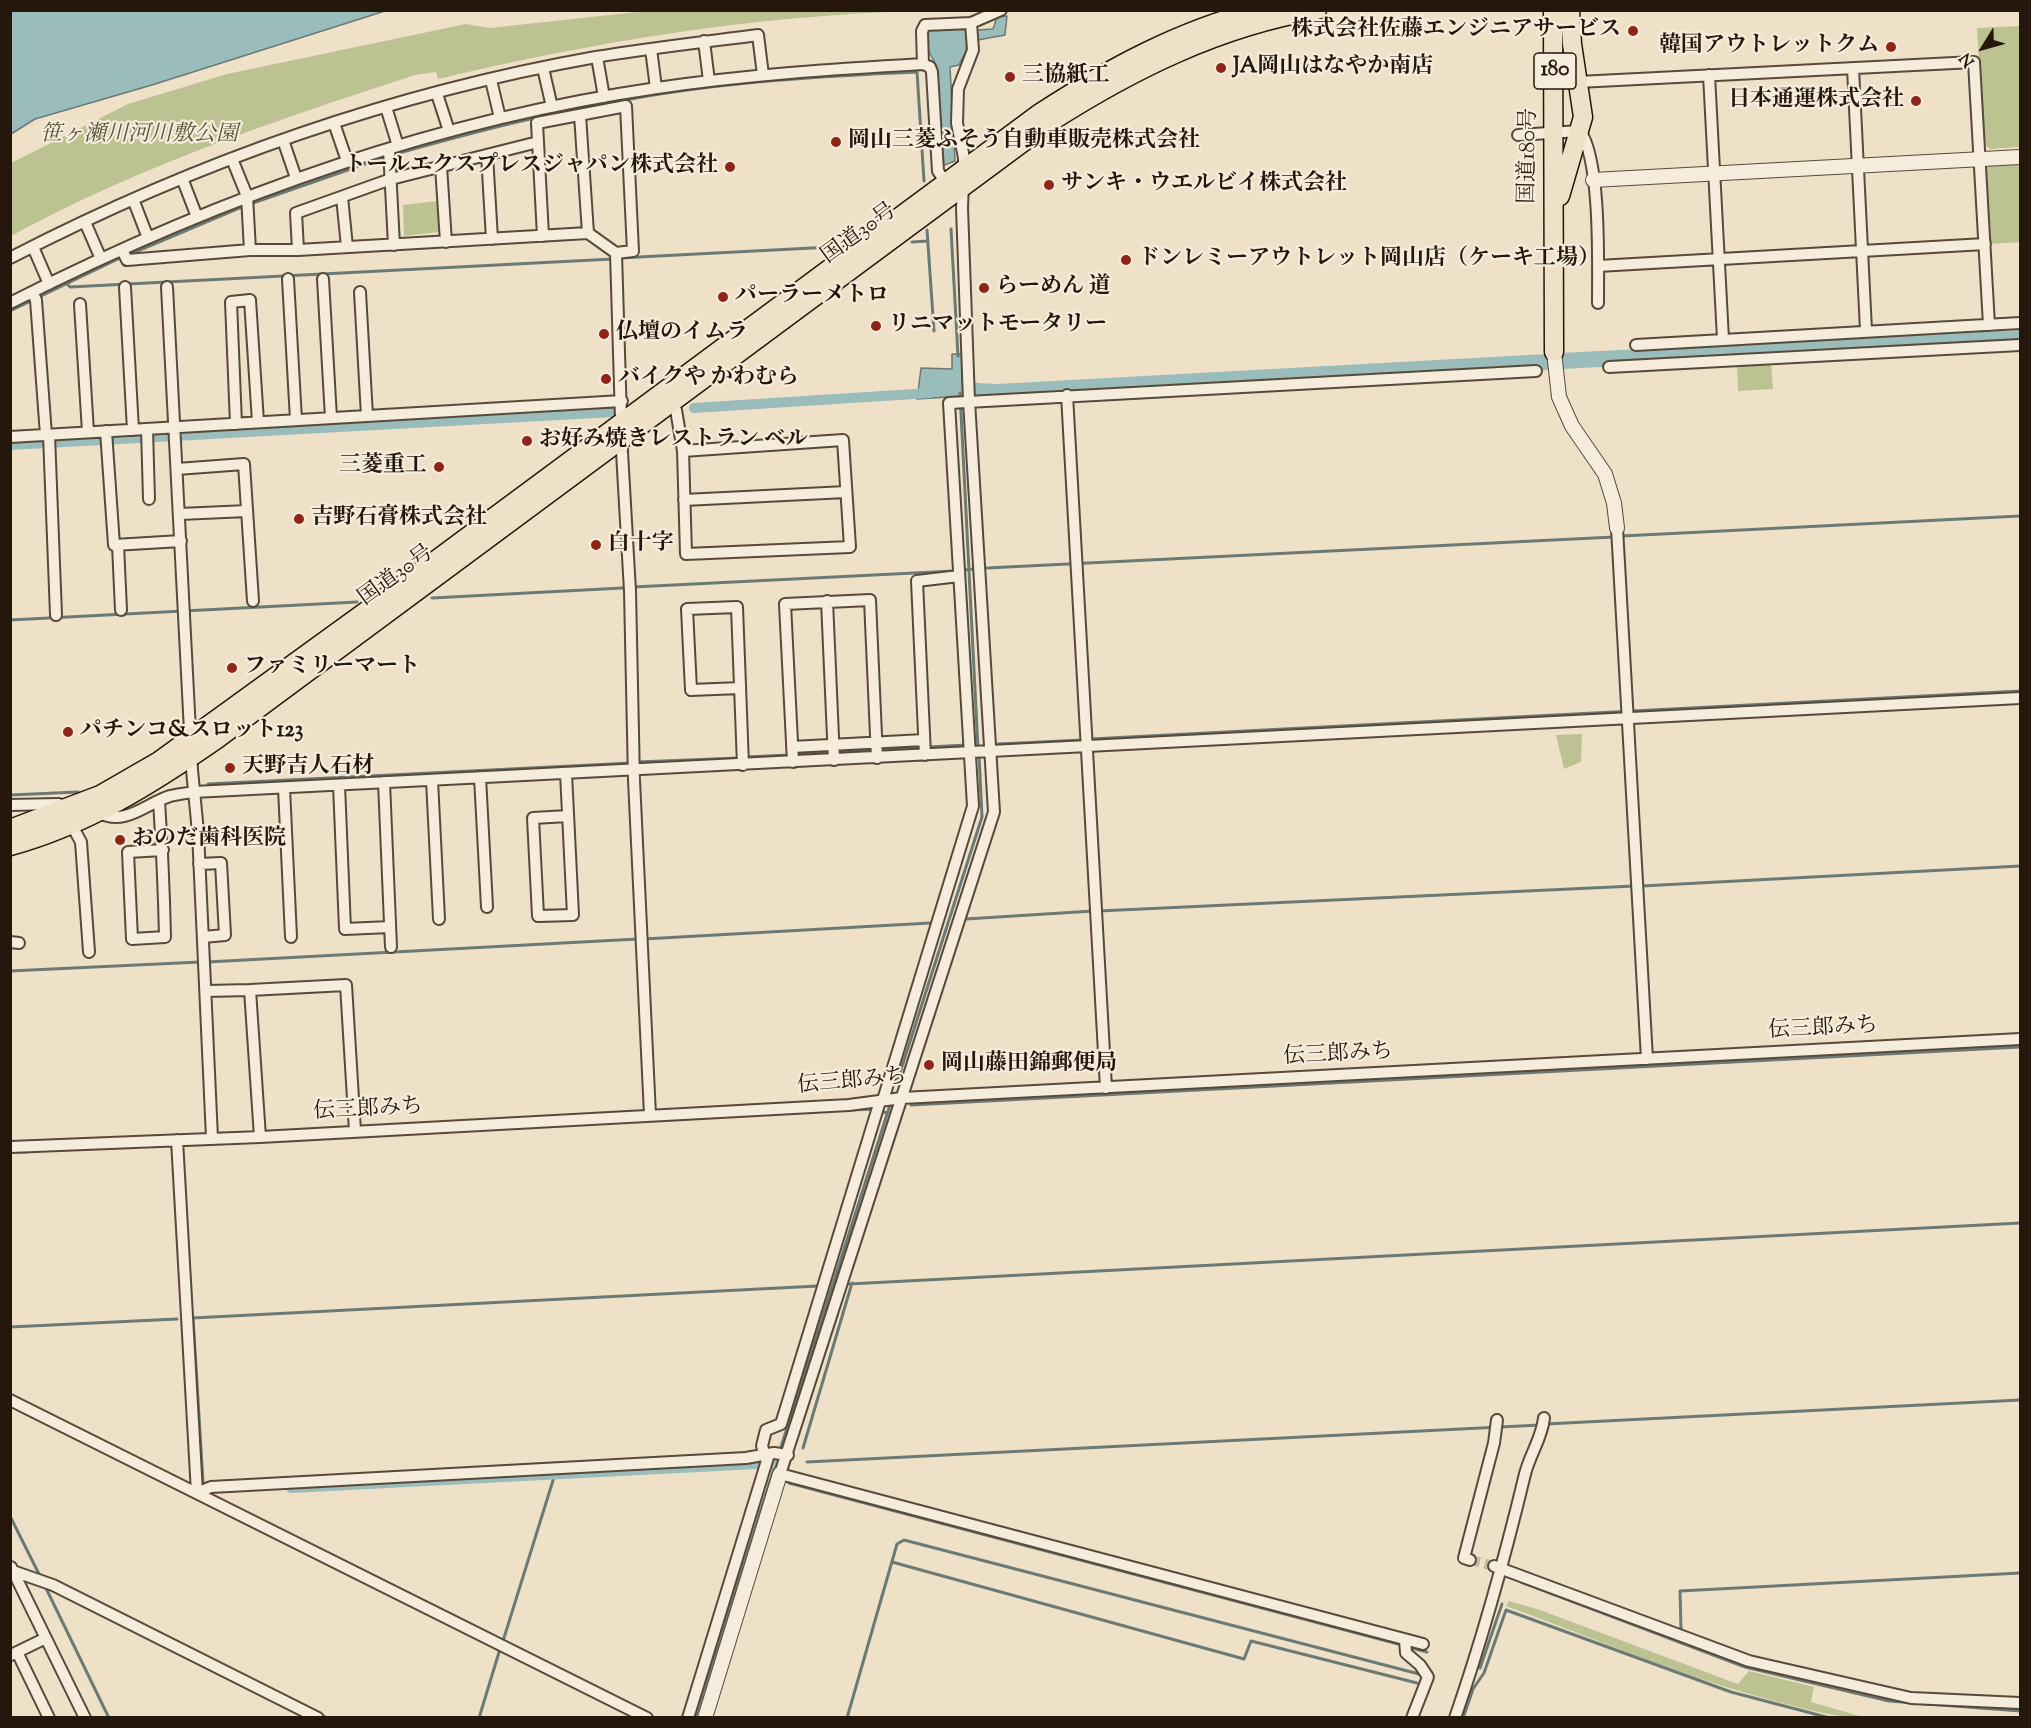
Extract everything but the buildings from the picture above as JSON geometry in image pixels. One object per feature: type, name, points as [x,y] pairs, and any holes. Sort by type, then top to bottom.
[{"type":"highway","name":"国道30号","points":[[957,184],[1040,113],[1097,77],[1180,37],[1259,10]]},
{"type":"highway","name":"国道30号","points":[[10,829],[77,818],[119,786],[191,748],[622,441],[667,397],[957,184],[1049,123],[1141,68],[1212,38],[1317,10]]},
{"type":"highway","name":"国道180号","points":[[1553,10],[1554,352]]},
{"type":"highway","name":"国道180号","points":[[1555,230],[1564,179],[1583,117],[1570,10]]},
{"type":"highway","name":"国道30号","points":[[10,846],[132,796],[191,748],[622,421],[667,397]]},
{"type":"highway","points":[[10,838],[77,818]]},
{"type":"street","points":[[923,64],[923,27],[950,23],[971,27],[1000,11]]},
{"type":"street","points":[[688,1718],[773,1457],[836,1275],[880,1106],[971,819],[976,750],[968,416],[957,184],[957,123],[958,89],[971,56],[973,43],[971,27]]},
{"type":"street","points":[[10,258],[133,199],[283,140],[386,107],[491,80],[597,57],[758,35],[763,75]]},
{"type":"street","points":[[705,41],[709,81]]},
{"type":"street","points":[[651,49],[656,88]]},
{"type":"street","points":[[597,57],[604,97]]},
{"type":"street","points":[[1578,82],[1974,62],[1989,325]]},
{"type":"street","points":[[10,303],[34,296],[50,284],[101,259],[144,247],[197,217],[247,202],[296,178],[347,161],[392,151],[449,131],[500,118],[604,97],[709,81],[923,64],[930,67],[932,72],[938,171],[957,184]]},
{"type":"street","points":[[543,68],[552,107]]},
{"type":"street","points":[[1853,68],[1856,165],[1866,330]]},
{"type":"street","points":[[1709,75],[1723,339]]},
{"type":"street","points":[[491,80],[500,118]]},
{"type":"street","points":[[437,94],[449,131]]},
{"type":"street","points":[[543,236],[537,123],[626,106],[633,251],[616,257]]},
{"type":"street","points":[[386,107],[392,151],[394,245]]},
{"type":"street","points":[[580,115],[588,233]]},
{"type":"street","points":[[334,123],[347,161]]},
{"type":"street","points":[[1518,135],[1580,131],[1588,143],[1593,180],[1598,303]]},
{"type":"street","points":[[283,140],[296,178]]},
{"type":"street","points":[[298,250],[296,213],[391,179],[538,142]]},
{"type":"street","points":[[487,155],[492,239]]},
{"type":"street","points":[[1593,180],[2020,157]]},
{"type":"street","points":[[232,159],[247,202],[250,250]]},
{"type":"street","points":[[441,166],[446,242]]},
{"type":"street","points":[[182,178],[197,217]]},
{"type":"street","points":[[342,196],[347,247]]},
{"type":"street","points":[[133,199],[144,247]]},
{"type":"street","points":[[85,222],[101,259]]},
{"type":"street","points":[[124,254],[144,247],[298,250],[588,233],[616,257],[650,1115]]},
{"type":"street","points":[[1598,266],[1985,244]]},
{"type":"street","points":[[33,247],[50,284]]},
{"type":"street","points":[[288,279],[296,420]]},
{"type":"street","points":[[323,279],[331,418]]},
{"type":"street","points":[[125,287],[133,430]]},
{"type":"street","points":[[167,287],[212,1138]]},
{"type":"street","points":[[360,292],[367,416]]},
{"type":"street","points":[[34,296],[49,439],[56,615]]},
{"type":"street","points":[[236,424],[231,302],[250,300],[258,422]]},
{"type":"street","points":[[80,304],[88,432]]},
{"type":"street","points":[[1636,345],[1866,330],[2020,323]]},
{"type":"street","points":[[1609,367],[2020,345]]},
{"type":"street","points":[[1554,352],[1556,385],[1563,408],[1572,426],[1605,474],[1614,503],[1629,714],[1647,1059]]},
{"type":"street","points":[[705,1718],[780,1474],[773,1457],[762,1446],[766,1430],[781,1424],[902,1098],[993,818],[976,750],[959,576],[950,403],[1536,371]]},
{"type":"street","points":[[1067,395],[1106,1088]]},
{"type":"street","points":[[667,397],[676,410],[683,451],[686,554],[850,547],[843,440],[683,451]]},
{"type":"street","points":[[10,437],[49,439],[88,432],[106,437],[133,430],[147,435],[176,434],[258,422],[622,401]]},
{"type":"street","points":[[952,421],[968,416]]},
{"type":"street","points":[[147,435],[149,499]]},
{"type":"street","points":[[106,437],[114,545],[181,542]]},
{"type":"street","points":[[177,469],[244,464],[253,601]]},
{"type":"street","points":[[684,500],[846,492]]},
{"type":"street","points":[[180,514],[247,511]]},
{"type":"street","points":[[118,545],[121,610]]},
{"type":"street","points":[[924,748],[917,581],[959,576]]},
{"type":"street","points":[[792,754],[785,604],[827,602],[870,600],[876,750]]},
{"type":"street","points":[[827,602],[834,752]]},
{"type":"street","points":[[740,688],[691,690],[687,609],[737,607],[740,688],[742,759]]},
{"type":"street","points":[[10,805],[59,804],[77,818],[120,818],[171,796],[194,792],[566,773],[635,765],[792,754],[924,748],[976,750],[1086,742],[1629,714],[2020,698]]},
{"type":"street","points":[[566,773],[573,915],[538,916],[533,818],[568,816]]},
{"type":"street","points":[[480,777],[487,907]]},
{"type":"street","points":[[432,780],[439,919]]},
{"type":"street","points":[[384,782],[391,947]]},
{"type":"street","points":[[339,785],[345,929],[390,927]]},
{"type":"street","points":[[284,788],[291,937]]},
{"type":"street","points":[[159,801],[163,850],[165,937],[132,939],[128,852],[163,850]]},
{"type":"street","points":[[77,818],[81,842],[89,952]]},
{"type":"street","points":[[199,864],[221,863],[225,936],[203,938]]},
{"type":"street","points":[[206,991],[346,985],[355,1131]]},
{"type":"street","points":[[250,990],[260,1137]]},
{"type":"street","name":"伝三郎みち","points":[[10,1147],[260,1137],[849,1105],[880,1106],[902,1098],[2020,1039]]},
{"type":"street","points":[[177,1140],[197,1492]]},
{"type":"street","points":[[10,1400],[646,1718]]},
{"type":"street","points":[[1455,1718],[1481,1642],[1498,1567],[1528,1461],[1542,1432],[1544,1418]]},
{"type":"street","points":[[1470,1560],[1464,1558],[1494,1443],[1497,1420]]},
{"type":"street","points":[[197,1492],[211,1487],[773,1457]]},
{"type":"street","points":[[780,1474],[1405,1644],[1423,1644]]},
{"type":"street","points":[[1498,1567],[1749,1661],[1911,1698],[2020,1703]]},
{"type":"street","points":[[12,1568],[41,1580],[318,1718]]},
{"type":"street","points":[[12,1568],[85,1718]]},
{"type":"street","points":[[46,1638],[14,1653],[49,1718]]},
{"type":"street","points":[[1405,1644],[1408,1656],[1426,1671],[1428,1677],[1412,1718]]},
{"type":"green space","name":"笹ヶ瀬川河川敷公園","points":[[655,10],[916,11],[794,18],[734,25],[616,42],[438,79],[436,72],[415,75],[209,146],[109,188],[11,236],[11,163],[128,104],[227,74],[466,24],[490,28]]},
{"type":"green space","points":[[2020,26],[2020,147],[1990,149],[1983,143],[1977,28]]},
{"type":"green space","points":[[2020,164],[2020,242],[1989,244],[1985,171],[1989,165]]},
{"type":"green space","points":[[437,201],[439,232],[404,236],[403,205]]},
{"type":"green space","points":[[1771,363],[1773,389],[1738,391],[1737,364]]},
{"type":"green space","points":[[1582,734],[1581,762],[1564,769],[1556,735]]},
{"type":"green space","points":[[1509,1601],[1540,1610],[1738,1684],[1749,1671],[1814,1687],[1811,1702],[1863,1717],[1831,1715],[1709,1682],[1506,1606]]},
{"type":"water","points":[[10,11],[385,11],[152,85],[35,119],[11,134]]},
{"type":"water","points":[[1007,16],[1005,35],[978,40],[977,30],[993,29],[997,17]]},
{"type":"water","points":[[957,24],[968,32],[969,41],[967,41],[966,51],[959,65],[950,67],[955,161],[942,166],[936,65],[926,46],[927,30]]},
{"type":"water","points":[[952,354],[962,354],[965,375],[962,378],[963,396],[917,399],[921,368],[952,369]]},
{"type":"waterway","points":[[392,155],[541,117],[666,93],[774,81],[917,72],[924,181]]},
{"type":"waterway","points":[[250,204],[385,157]]},
{"type":"waterway","points":[[128,255],[244,206]]},
{"type":"waterway","points":[[951,229],[958,356]]},
{"type":"waterway","points":[[927,230],[934,331]]},
{"type":"waterway","points":[[912,242],[928,241]]},
{"type":"waterway","points":[[620,258],[831,247]]},
{"type":"waterway","points":[[39,297],[122,257]]},
{"type":"waterway","points":[[67,284],[70,287],[613,259]]},
{"type":"waterway","points":[[10,311],[33,300]]},
{"type":"waterway","points":[[1561,361],[2020,338]]},
{"type":"waterway","points":[[974,391],[998,392],[1547,362]]},
{"type":"waterway","points":[[976,384],[987,391]]},
{"type":"waterway","points":[[694,408],[930,393]]},
{"type":"waterway","points":[[960,393],[978,749]]},
{"type":"waterway","points":[[10,445],[614,412]]},
{"type":"waterway","points":[[1622,536],[2020,516]]},
{"type":"waterway","points":[[987,568],[1614,537]]},
{"type":"waterway","points":[[964,570],[974,569]]},
{"type":"waterway","points":[[633,587],[954,571]]},
{"type":"waterway","points":[[432,598],[622,588]]},
{"type":"waterway","points":[[10,620],[357,602]]},
{"type":"waterway","points":[[1090,739],[2020,691]]},
{"type":"waterway","points":[[998,744],[1083,740]]},
{"type":"waterway","points":[[928,747],[966,745]]},
{"type":"waterway","points":[[880,749],[921,747]]},
{"type":"waterway","points":[[796,754],[873,750]]},
{"type":"waterway","points":[[745,757],[790,755]]},
{"type":"waterway","points":[[898,1079],[982,817],[979,755]]},
{"type":"waterway","points":[[637,762],[739,758]]},
{"type":"waterway","points":[[208,784],[631,763]]},
{"type":"waterway","points":[[10,795],[78,792]]},
{"type":"waterway","points":[[1642,886],[2020,866]]},
{"type":"waterway","points":[[1099,911],[1634,886]]},
{"type":"waterway","points":[[966,919],[1093,911]]},
{"type":"waterway","points":[[644,939],[930,923]]},
{"type":"waterway","points":[[207,962],[638,939]]},
{"type":"waterway","points":[[10,971],[200,962]]},
{"type":"waterway","points":[[911,1105],[2020,1047]]},
{"type":"waterway","points":[[780,1450],[890,1105]]},
{"type":"waterway","points":[[851,1110],[872,1109],[887,1113]]},
{"type":"waterway","points":[[10,1152],[27,1152]]},
{"type":"waterway","points":[[849,1284],[2020,1223]]},
{"type":"waterway","points":[[803,1448],[852,1283]]},
{"type":"waterway","points":[[192,1318],[818,1286]]},
{"type":"waterway","points":[[193,1318],[203,1482]]},
{"type":"waterway","points":[[10,1327],[177,1319]]},
{"type":"waterway","points":[[1546,1424],[2020,1400]]},
{"type":"waterway","points":[[807,1462],[1540,1425]]},
{"type":"waterway","points":[[695,1718],[778,1456]]},
{"type":"waterway","points":[[291,1488],[776,1463]]},
{"type":"waterway","points":[[503,1641],[555,1474]]},
{"type":"waterway","points":[[789,1483],[1402,1645]]},
{"type":"waterway","points":[[10,1516],[40,1576]]},
{"type":"waterway","points":[[847,1718],[897,1544],[904,1540],[1423,1675]]},
{"type":"waterway","points":[[892,1562],[1244,1659],[1251,1641],[1417,1683]]},
{"type":"waterway","points":[[1681,1629],[1680,1591],[2020,1573]]},
{"type":"waterway","points":[[1521,1582],[1745,1667],[1889,1701],[2020,1711]]},
{"type":"waterway","points":[[44,1584],[109,1718]]},
{"type":"waterway","points":[[1478,1667],[1480,1668],[1502,1604]]},
{"type":"waterway","points":[[1463,1718],[1473,1689],[1484,1673],[1506,1610],[1731,1692],[1830,1718]]},
{"type":"waterway","points":[[1408,1647],[1427,1652]]},
{"type":"waterway","points":[[479,1718],[500,1649]]},
{"type":"waterway","points":[[320,1714],[327,1718]]},
{"type":"tunnel","points":[[1470,1560],[1494,1566]]},
{"type":"place","name":"株式会社佐藤エンジニアサービス","points":[[1633,31]]},
{"type":"place","name":"韓国アウトレットクム","points":[[1891,47]]},
{"type":"place","name":"JA岡山はなやか南店","points":[[1221,68]]},
{"type":"place","name":"三協紙工","points":[[1010,77]]},
{"type":"place","name":"日本通運株式会社","points":[[1916,101]]},
{"type":"place","name":"岡山三菱ふそう自動車販売株式会社","points":[[836,142]]},
{"type":"place","name":"トールエクスプレスジャパン株式会社","points":[[730,167]]},
{"type":"place","name":"サンキ・ウエルビイ株式会社","points":[[1049,185]]},
{"type":"place","name":"ドンレミーアウトレット岡山店（ケーキ工場）","points":[[1126,260]]},
{"type":"place","name":"らーめん 道","points":[[984,288]]},
{"type":"place","name":"パーラーメトロ","points":[[723,297]]},
{"type":"place","name":"リニマットモータリー","points":[[876,326]]},
{"type":"place","name":"仏壇のイムラ","points":[[604,334]]},
{"type":"place","name":"バイクや かわむら","points":[[606,379]]},
{"type":"place","name":"お好み焼きレストラン ベル","points":[[527,441]]},
{"type":"place","name":"三菱重工","points":[[439,467]]},
{"type":"place","name":"吉野石膏株式会社","points":[[299,519]]},
{"type":"place","name":"白十字","points":[[596,545]]},
{"type":"place","name":"ファミリーマート","points":[[232,668]]},
{"type":"place","name":"パチンコ&スロット123","points":[[68,732]]},
{"type":"place","name":"天野吉人石材","points":[[230,768]]},
{"type":"place","name":"おのだ歯科医院","points":[[120,840]]},
{"type":"place","name":"岡山藤田錦郵便局","points":[[929,1065]]}]
